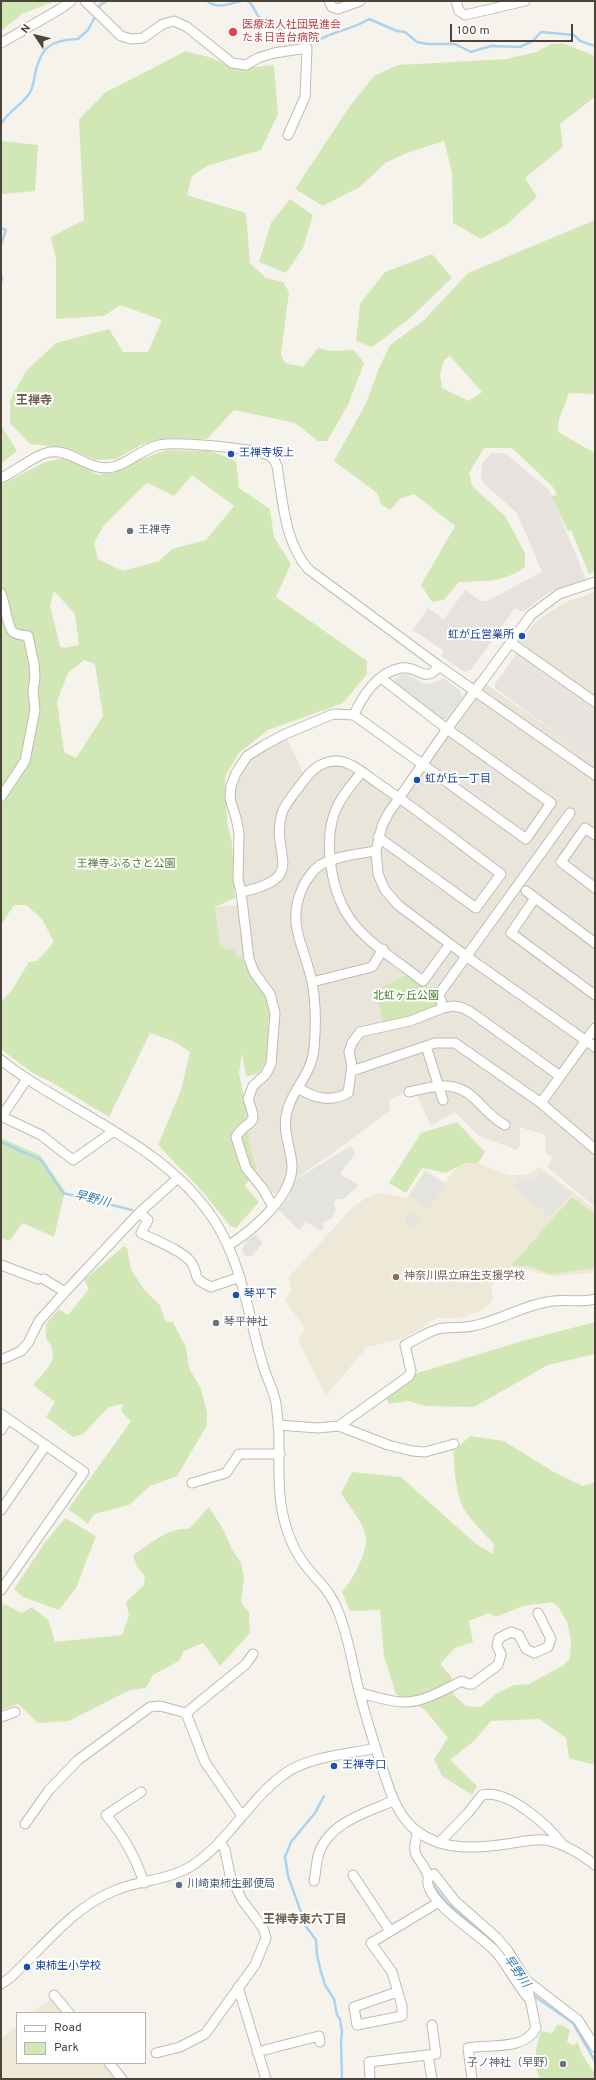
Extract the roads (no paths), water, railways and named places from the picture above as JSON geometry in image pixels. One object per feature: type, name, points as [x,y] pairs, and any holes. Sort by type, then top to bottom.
[{"type":"street","points":[[1,43],[60,9],[71,1]]},
{"type":"street","points":[[85,1],[120,36],[131,39],[143,38],[163,24],[174,21],[187,27],[232,63],[246,65],[258,58],[274,53],[306,48],[304,98],[288,135]]},
{"type":"street","points":[[329,1],[332,7],[338,9],[360,1]]},
{"type":"street","points":[[456,1],[459,11],[465,15],[525,1]]},
{"type":"street","points":[[1,478],[38,456],[56,452],[74,456],[97,468],[114,467],[151,448],[170,444],[265,454],[273,458],[278,466],[290,537],[304,564],[314,574],[440,666],[595,775]]},
{"type":"street","points":[[595,582],[571,589],[547,602],[531,615],[447,729],[388,814],[378,837],[376,851],[378,874],[385,890],[398,905],[466,956],[595,1047]]},
{"type":"street","points":[[1,593],[10,628],[13,633],[28,636],[34,664],[35,678],[32,690],[36,710],[25,761],[1,796]]},
{"type":"street","points":[[511,643],[595,702]]},
{"type":"street","points":[[354,715],[364,696],[380,678],[401,668],[427,675],[434,673],[440,666]]},
{"type":"street","points":[[273,1207],[263,1189],[246,1168],[236,1137],[254,1121],[254,1116],[248,1099],[254,1086],[266,1074],[271,1064],[275,1013],[270,994],[254,972],[249,959],[241,892],[238,880],[239,833],[230,799],[231,786],[240,766],[247,756],[283,735],[333,714],[354,715],[526,839],[551,803],[447,729],[380,678]]},
{"type":"street","points":[[241,892],[261,887],[272,882],[278,876],[284,862],[280,837],[282,813],[306,777],[314,768],[327,762],[338,761],[351,765],[399,798],[501,874],[476,908],[378,837]]},
{"type":"street","points":[[361,773],[338,805],[332,822],[330,860],[336,890],[353,923],[363,934],[423,980],[450,944]]},
{"type":"street","points":[[442,1008],[439,994],[570,813]]},
{"type":"street","points":[[595,835],[585,828],[561,862],[595,888]]},
{"type":"street","points":[[229,1245],[241,1237],[273,1207],[288,1184],[292,1166],[285,1123],[287,1110],[309,1071],[314,1050],[314,1000],[312,982],[295,924],[295,909],[304,883],[319,866],[330,860],[376,851]]},
{"type":"street","points":[[526,891],[595,943]]},
{"type":"street","points":[[535,898],[511,933],[595,995]]},
{"type":"street","points":[[312,982],[372,967],[383,949]]},
{"type":"street","points":[[299,1088],[320,1098],[339,1098],[348,1093],[352,1071],[349,1052],[352,1043],[360,1032],[376,1030],[410,1021],[442,1008],[458,1007],[472,1012],[560,1076]]},
{"type":"street","points":[[541,1103],[595,1028]]},
{"type":"street","points":[[352,1071],[426,1046],[445,1042],[455,1043],[541,1103],[595,1149]]},
{"type":"street","points":[[426,1046],[443,1100]]},
{"type":"street","points":[[1,1060],[27,1079],[114,1132],[164,1165],[197,1198],[212,1217],[229,1245],[240,1277],[263,1366],[275,1399],[280,1454],[278,1484],[281,1509],[287,1533],[296,1552],[307,1568],[332,1595],[347,1639],[360,1693],[393,1801],[403,1816],[418,1831],[439,1843],[456,1847],[478,1847],[537,1840],[563,1845],[595,1865]]},
{"type":"street","points":[[27,1079],[4,1113],[5,1118],[41,1135],[73,1160],[114,1132]]},
{"type":"street","points":[[409,1092],[439,1085],[454,1086],[468,1092],[494,1119],[505,1125]]},
{"type":"street","points":[[3,1359],[21,1351],[28,1343],[39,1321],[64,1292],[140,1213],[178,1178]]},
{"type":"street","points":[[140,1213],[148,1220],[142,1233],[180,1253],[191,1262],[196,1277],[201,1282],[211,1287],[240,1277]]},
{"type":"street","points":[[1,1266],[41,1279],[64,1292]]},
{"type":"street","points":[[339,1426],[409,1376],[411,1371],[405,1345],[439,1328],[461,1329],[477,1326],[501,1318],[512,1312],[553,1300],[583,1302],[595,1299]]},
{"type":"street","points":[[1,1430],[5,1417],[84,1472],[1,1590]]},
{"type":"street","points":[[278,1425],[318,1428],[339,1426],[388,1445],[412,1451],[425,1452],[454,1444]]},
{"type":"street","points":[[1,1510],[46,1445]]},
{"type":"street","points":[[192,1483],[226,1473],[238,1454],[280,1454]]},
{"type":"street","points":[[360,1693],[405,1702],[416,1701],[431,1696],[462,1681],[472,1684],[498,1665],[501,1654],[497,1646],[498,1638],[511,1632],[520,1635],[526,1649],[534,1653],[548,1646],[551,1639],[538,1613]]},
{"type":"street","points":[[186,1713],[246,1664],[253,1654]]},
{"type":"street","points":[[25,1824],[49,1790],[78,1760],[150,1707],[160,1706],[186,1713]]},
{"type":"street","points":[[1,1717],[15,1712]]},
{"type":"street","points":[[186,1713],[205,1762],[242,1816]]},
{"type":"street","points":[[1,1984],[22,1967],[84,1906],[116,1890],[173,1875],[192,1866],[208,1854],[283,1774],[294,1768],[314,1761],[376,1748]]},
{"type":"street","points":[[142,1792],[106,1815],[117,1828],[140,1870],[144,1883]]},
{"type":"street","points":[[439,1843],[468,1813],[482,1795],[493,1793],[531,1814],[551,1829],[563,1845]]},
{"type":"street","points":[[314,1881],[319,1853],[333,1833],[361,1814],[393,1801]]},
{"type":"street","points":[[418,1831],[413,1846],[415,1856],[428,1876],[428,1885],[439,1902],[493,1949],[521,1991],[531,2000]]},
{"type":"street","points":[[156,2053],[180,2047],[205,2034],[255,1965],[266,1938],[263,1928],[242,1900],[230,1875],[225,1850],[220,1841]]},
{"type":"street","points":[[428,1876],[434,1874],[455,1901],[497,1938],[508,1951],[527,1984],[531,2000],[536,2028],[531,2036],[503,2046],[484,2045],[468,2048],[472,2079]]},
{"type":"street","points":[[353,1875],[390,1932]]},
{"type":"street","points":[[397,1992],[354,2007],[357,2025],[402,2016],[402,2006],[392,1972],[371,1943],[439,1902]]},
{"type":"street","points":[[527,1984],[578,2020],[595,2048]]},
{"type":"street","points":[[238,1987],[266,2079]]},
{"type":"street","points":[[54,1995],[68,2012]]},
{"type":"street","points":[[370,2079],[369,2062],[436,2054],[432,2025]]},
{"type":"street","points":[[257,2052],[319,2036],[320,2042]]},
{"type":"street","points":[[428,2055],[432,2079]]},
{"type":"street","points":[[110,2064],[122,2079]]},
{"type":"waterway","points":[[98,10],[100,5],[107,1]]},
{"type":"waterway","points":[[207,1],[216,5],[224,5],[242,1]]},
{"type":"waterway","points":[[248,1],[262,20],[306,42],[317,41],[369,19],[397,31],[405,32],[417,42],[428,44],[455,44],[471,52],[491,46],[520,47],[533,41],[541,32],[574,35],[580,41],[595,46]]},
{"type":"waterway","points":[[1,124],[30,92],[38,64],[44,51],[55,43],[78,39],[88,30],[96,15]]},
{"type":"waterway","points":[[1,228],[6,230],[1,244]]},
{"type":"waterway","points":[[1,274],[2,280]]},
{"type":"waterway","name":"早野川","points":[[1,1142],[41,1160],[63,1193],[132,1210]]},
{"type":"waterway","points":[[324,1796],[315,1813],[291,1842],[285,1857],[288,1876],[302,1915],[307,1928],[316,1940],[317,1955],[325,1985],[334,1999],[337,2015],[340,2019],[342,2032],[342,2079]]},
{"type":"waterway","name":"早野川","points":[[433,1885],[448,1904],[490,1939],[510,1964]]},
{"type":"waterway","name":"早野川","points":[[533,1995],[573,2023],[595,2061]]},
{"type":"place","name":"医療法人社団晃進会 たま日吉台病院","points":[[233,32]]},
{"type":"place","name":"王禅寺坂上","points":[[231,454]]},
{"type":"place","name":"王禅寺","points":[[130,531]]},
{"type":"place","name":"虹が丘営業所","points":[[522,636]]},
{"type":"place","name":"虹が丘一丁目","points":[[417,780]]},
{"type":"place","name":"神奈川県立麻生支援学校","points":[[396,1277]]},
{"type":"place","name":"琴平下","points":[[236,1295]]},
{"type":"place","name":"琴平神社","points":[[216,1323]]},
{"type":"place","name":"王禅寺口","points":[[334,1766]]},
{"type":"place","name":"川崎東柿生郵便局","points":[[179,1885]]},
{"type":"place","name":"東柿生小学校","points":[[27,1967]]},
{"type":"place","name":"子ノ神社（早野）","points":[[563,2064]]},
{"type":"district","name":"王禅寺","points":[[34,402]]},
{"type":"district","name":"王禅寺東六丁目","points":[[305,1921]]},
{"type":"park label","name":"王禅寺ふるさと公園","points":[[126,865]]},
{"type":"park label","name":"北虹ヶ丘公園","points":[[406,997]]}]
